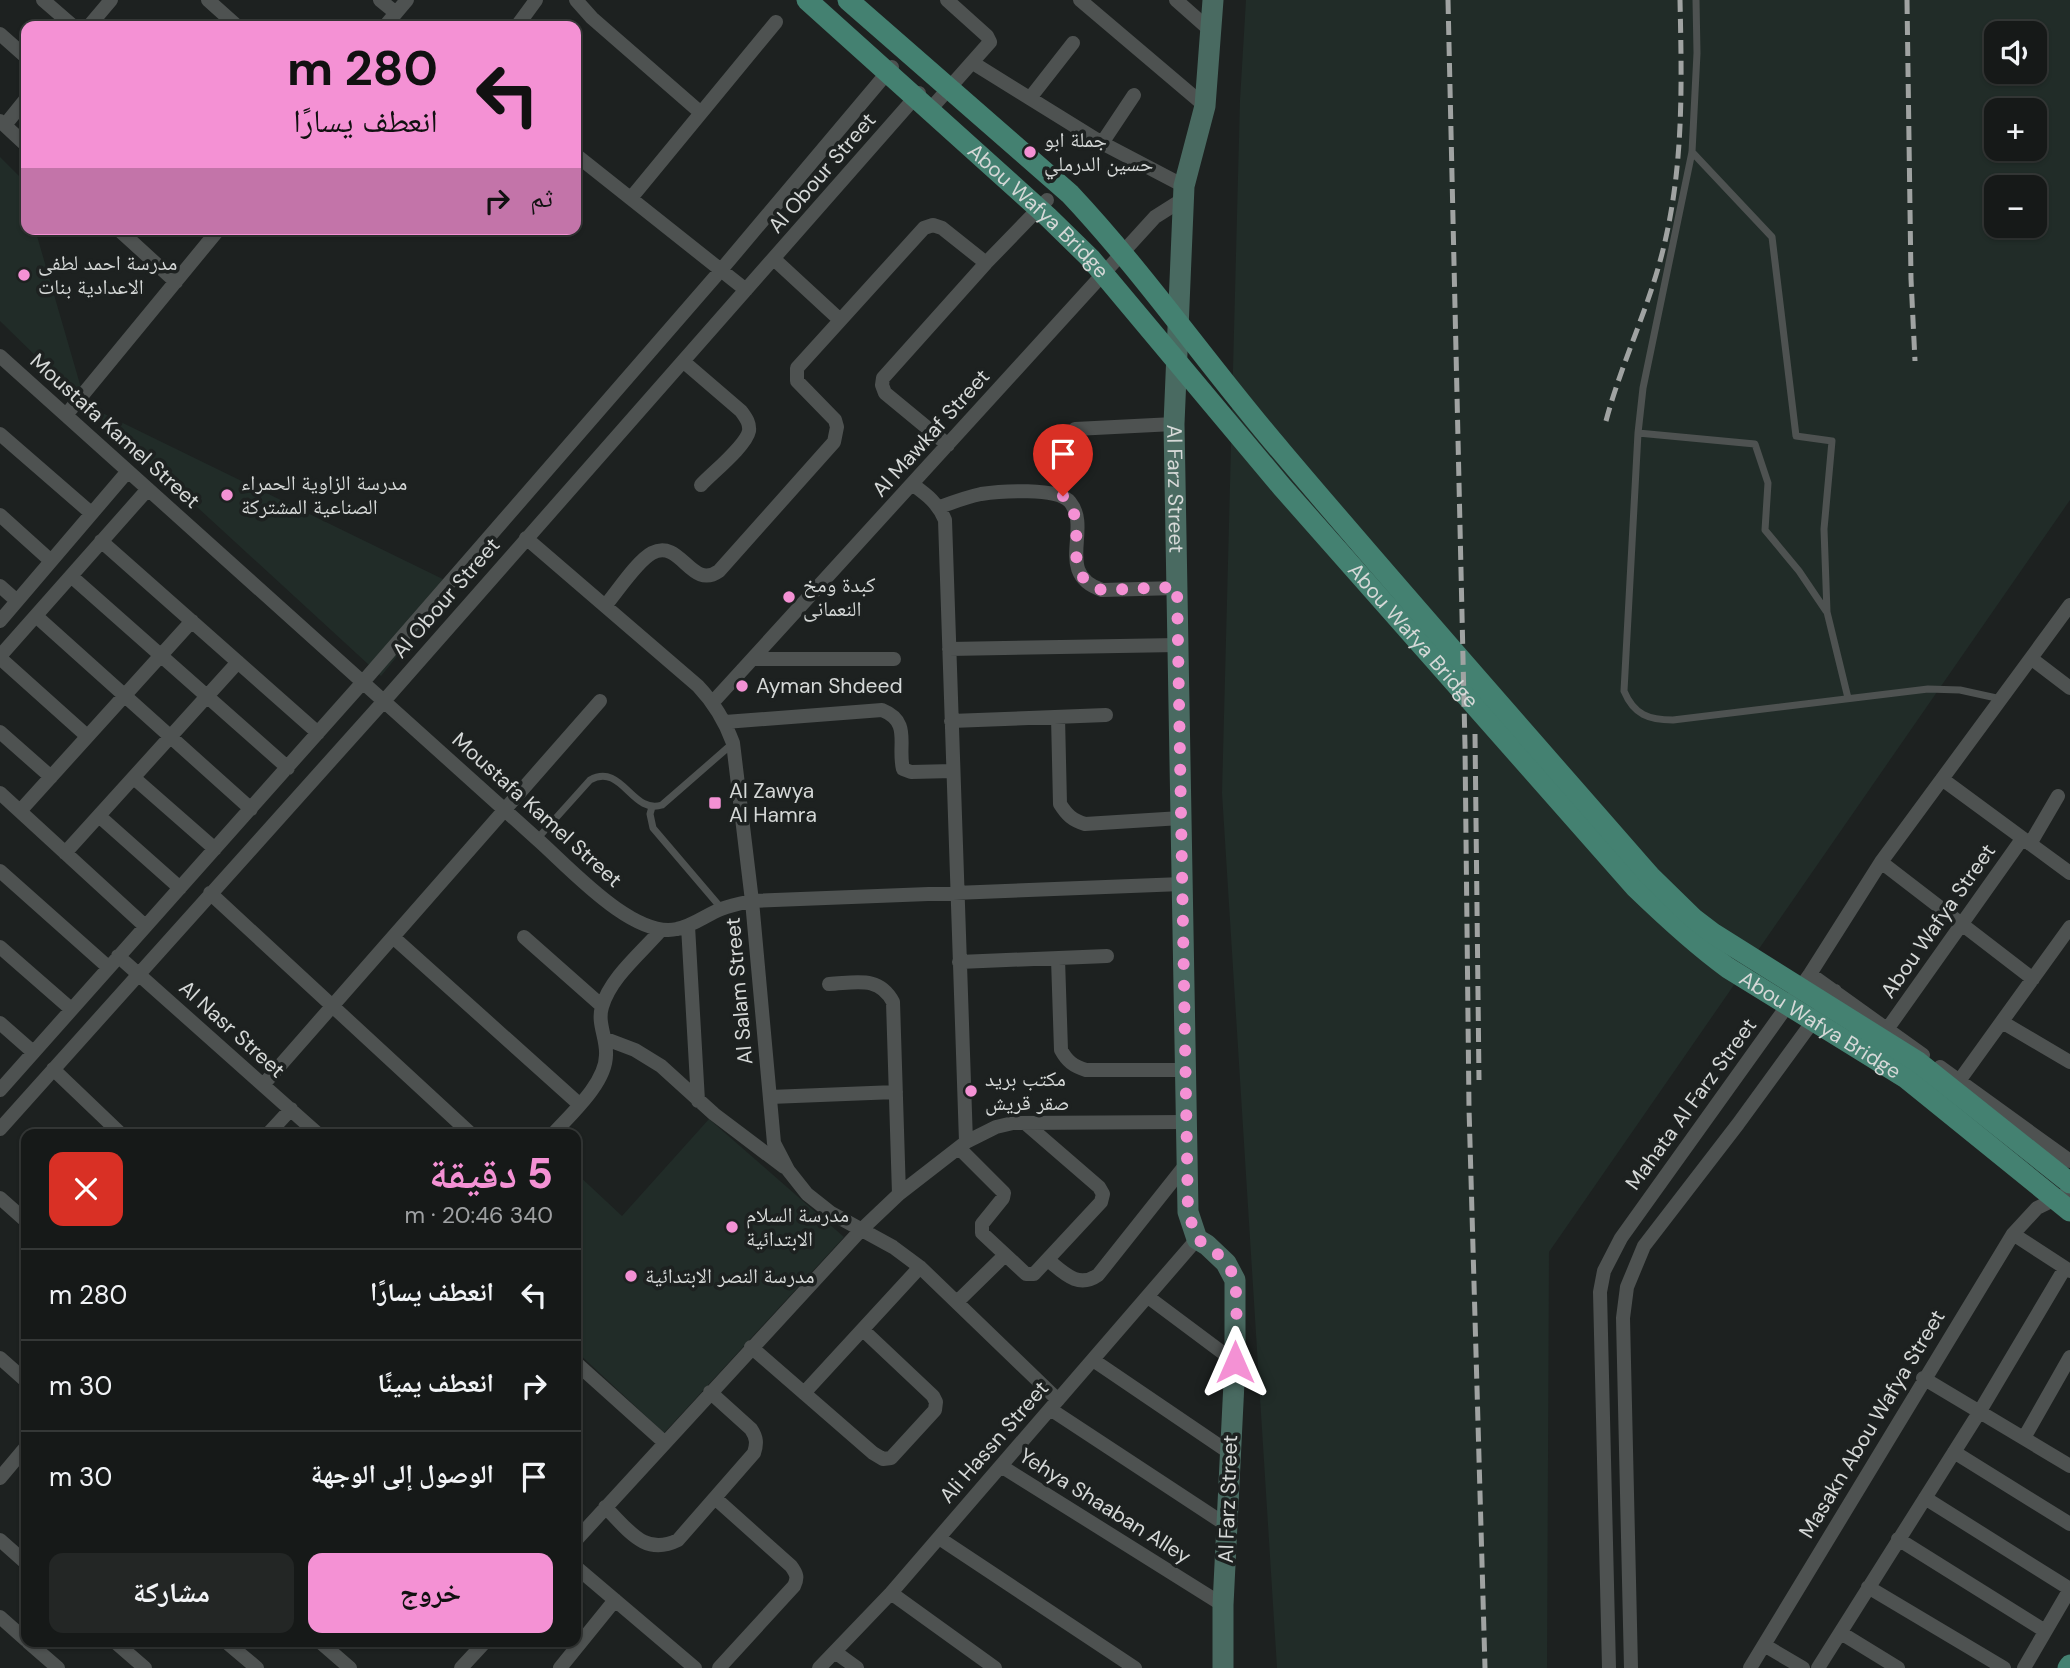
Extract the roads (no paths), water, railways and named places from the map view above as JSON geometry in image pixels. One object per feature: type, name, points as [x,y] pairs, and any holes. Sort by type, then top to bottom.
[{"type":"main road","name":"Abou Wafya Bridge","points":[[807,0],[1091,259],[1282,487],[1636,888],[1728,968],[1906,1078],[2070,1211]]},
{"type":"main road","points":[[822,0],[892,66],[1047,200],[1112,264],[1179,340]]},
{"type":"main road","name":"Abou Wafya Bridge","points":[[848,0],[1070,194],[1097,223],[1149,284],[1203,356],[1281,451],[1641,866],[1672,898],[1714,934],[1918,1062],[2070,1183]]},
{"type":"street","points":[[43,0],[68,21]]},
{"type":"street","points":[[93,21],[111,0]]},
{"type":"street","points":[[208,0],[231,21]]},
{"type":"street","points":[[380,0],[396,13]]},
{"type":"street","points":[[389,21],[407,0]]},
{"type":"street","points":[[521,21],[536,0]]},
{"type":"street","points":[[576,0],[592,18],[701,113]]},
{"type":"street","name":"Al Obour Street","points":[[0,1129],[384,701],[774,259],[928,98],[973,63],[989,45],[989,38],[947,0]]},
{"type":"street","points":[[1080,0],[1205,106]]},
{"type":"street","points":[[1177,0],[1211,31]]},
{"type":"street","name":"Al Farz Street","points":[[1213,0],[1205,106],[1184,192],[1174,424],[1188,1212],[1197,1239],[1226,1263],[1235,1280],[1235,1362],[1223,1605],[1223,1668]]},
{"type":"street","points":[[631,198],[776,22]]},
{"type":"street","points":[[0,34],[21,53]]},
{"type":"street","points":[[1030,98],[1073,43]]},
{"type":"street","points":[[973,63],[1184,192]]},
{"type":"street","name":"Al Obour Street","points":[[0,1089],[363,682],[721,270],[892,66]]},
{"type":"street","points":[[1102,142],[1134,95]]},
{"type":"street","points":[[21,104],[2,123],[21,140]]},
{"type":"street","points":[[581,159],[746,290]]},
{"type":"street","name":"Al Mawkaf Street","points":[[713,702],[1112,264],[1155,218],[1184,192]]},
{"type":"street","points":[[948,445],[885,393],[883,378],[986,263],[1047,200]]},
{"type":"street","points":[[605,606],[644,559],[654,551],[667,551],[702,576],[711,576],[719,571],[835,442],[838,427],[835,420],[801,386],[796,374],[801,363],[925,228],[933,225],[942,228],[986,263]]},
{"type":"street","points":[[125,235],[176,282]]},
{"type":"street","points":[[66,415],[214,235]]},
{"type":"street","points":[[774,259],[840,320]]},
{"type":"street","name":"Moustafa Kamel Street","points":[[0,356],[618,911],[646,927],[661,930]]},
{"type":"street","points":[[684,362],[741,411],[748,421],[749,432],[743,443],[701,485]]},
{"type":"street","points":[[1075,429],[1174,424]]},
{"type":"street","points":[[0,435],[91,513]]},
{"type":"street","points":[[0,621],[128,471]]},
{"type":"street","points":[[912,484],[940,507],[946,527],[963,1145],[1002,1189],[1003,1198],[984,1220],[981,1229],[985,1237],[1004,1256],[1030,1275],[1037,1272],[1101,1202],[1103,1194],[1099,1187],[1025,1123]]},
{"type":"street","points":[[87,736],[0,657],[148,489]]},
{"type":"street","points":[[940,507],[983,494],[1052,492],[1071,503],[1076,514],[1077,570],[1083,580],[1092,587],[1102,590],[1177,587]]},
{"type":"street","points":[[0,515],[51,561]]},
{"type":"street","name":"Al Salam Street","points":[[526,538],[698,686],[713,702],[725,722],[733,743],[752,901],[774,1143],[788,1170],[807,1194],[831,1213],[893,1247],[919,1267],[957,1301],[1054,1404],[1228,1527]]},
{"type":"street","points":[[102,541],[318,733]]},
{"type":"street","points":[[71,576],[288,768]]},
{"type":"street","points":[[0,586],[17,601]]},
{"type":"street","name":"Mahata Al Farz Street","points":[[1609,1668],[1600,1292],[1604,1271],[1621,1238],[1810,974],[1881,862],[2070,605]]},
{"type":"street","points":[[36,616],[251,809]]},
{"type":"street","points":[[20,811],[192,621]]},
{"type":"street","points":[[950,649],[1178,645]]},
{"type":"street","points":[[753,659],[894,659]]},
{"type":"street","points":[[2032,659],[2070,688]]},
{"type":"street","points":[[65,853],[238,662]]},
{"type":"street","points":[[263,1085],[600,701]]},
{"type":"street","points":[[725,722],[882,710],[890,713],[901,726],[903,769],[911,772],[953,771]]},
{"type":"street","points":[[951,721],[1106,715]]},
{"type":"street","points":[[1058,718],[1060,804],[1074,821],[1085,824],[1181,818]]},
{"type":"street","points":[[0,732],[51,777]]},
{"type":"street","points":[[134,778],[215,849]]},
{"type":"street","points":[[1942,779],[2070,873]]},
{"type":"street","points":[[0,793],[145,926]]},
{"type":"street","name":"Abou Wafya Street","points":[[1888,1028],[1961,924],[2026,842],[2058,796]]},
{"type":"street","points":[[99,816],[180,888]]},
{"type":"street","points":[[1881,862],[2033,979]]},
{"type":"street","name":"Al Nasr Street","points":[[0,871],[113,962],[138,974],[312,1129]]},
{"type":"street","points":[[557,1129],[601,1078],[607,1059],[606,1040],[600,1019],[610,988],[661,930],[688,926],[722,909],[752,901],[1182,884]]},
{"type":"street","points":[[210,893],[466,1129]]},
{"type":"street","points":[[688,926],[698,1101]]},
{"type":"street","points":[[1959,1081],[2070,926]]},
{"type":"street","points":[[393,937],[579,1104]]},
{"type":"street","points":[[524,937],[602,1006]]},
{"type":"street","points":[[0,947],[71,1009]]},
{"type":"street","points":[[959,962],[1107,956]]},
{"type":"street","points":[[1058,958],[1061,1050],[1067,1059],[1086,1070],[1186,1070]]},
{"type":"street","points":[[1810,974],[2070,1161]]},
{"type":"street","points":[[829,984],[875,983],[887,990],[893,1002],[899,1194]]},
{"type":"street","points":[[1631,1668],[1624,1301],[1632,1271],[1644,1246],[1835,991]]},
{"type":"street","points":[[2002,1021],[2070,1062]]},
{"type":"street","points":[[0,1023],[33,1052]]},
{"type":"street","points":[[606,1040],[635,1050],[661,1066],[698,1101],[788,1170]]},
{"type":"street","points":[[53,1069],[116,1129]]},
{"type":"street","points":[[770,1097],[896,1092]]},
{"type":"street","points":[[272,1129],[290,1109]]},
{"type":"street","points":[[581,1534],[751,1346],[860,1231],[899,1194],[963,1145],[996,1126],[1025,1123],[1186,1122]]},
{"type":"street","points":[[1048,1260],[1071,1279],[1080,1282],[1098,1275],[1187,1163]]},
{"type":"street","points":[[1668,1173],[1688,1188]]},
{"type":"street","name":"Masakn Abou Wafya Street","points":[[1750,1668],[1923,1378],[2013,1234],[2037,1208],[2070,1192]]},
{"type":"street","points":[[0,1198],[21,1217]]},
{"type":"street","points":[[1818,1668],[2068,1270],[2013,1234]]},
{"type":"street","name":"Ali Hassn Street","points":[[820,1668],[891,1593],[1197,1239]]},
{"type":"street","points":[[957,1301],[1004,1256]]},
{"type":"street","points":[[804,1393],[919,1267]]},
{"type":"street","points":[[1147,1297],[1235,1362]]},
{"type":"street","points":[[751,1346],[873,1453],[883,1459],[891,1458],[935,1410],[936,1402],[933,1396],[863,1330]]},
{"type":"street","points":[[2024,1438],[2070,1357]]},
{"type":"street","points":[[0,1358],[21,1377]]},
{"type":"street","points":[[1093,1360],[1230,1453]]},
{"type":"street","points":[[581,1367],[664,1442]]},
{"type":"street","points":[[1923,1378],[2069,1463]]},
{"type":"street","points":[[605,1507],[639,1540],[652,1546],[665,1546],[678,1540],[754,1454],[757,1446],[751,1429],[710,1392]]},
{"type":"street","points":[[1954,1452],[2070,1524]]},
{"type":"street","points":[[0,1478],[21,1464]]},
{"type":"street","name":"Yehya Shaaban Alley","points":[[1001,1466],[1223,1605]]},
{"type":"street","points":[[1925,1498],[2070,1589],[2024,1668]]},
{"type":"street","points":[[715,1499],[791,1566],[796,1572],[797,1580],[719,1668]]},
{"type":"street","points":[[581,1520],[588,1526]]},
{"type":"street","points":[[1606,1526],[1628,1524]]},
{"type":"street","points":[[939,1538],[1135,1668]]},
{"type":"street","points":[[0,1539],[21,1558]]},
{"type":"street","points":[[1898,1539],[2045,1631]]},
{"type":"street","points":[[581,1571],[695,1668]]},
{"type":"street","points":[[1868,1587],[2004,1668]]},
{"type":"street","points":[[891,1593],[995,1668]]},
{"type":"street","points":[[581,1646],[615,1600]]},
{"type":"street","points":[[0,1617],[21,1636]]},
{"type":"street","points":[[1841,1633],[1898,1668]]},
{"type":"street","points":[[1764,1644],[1803,1668]]},
{"type":"street","points":[[34,1647],[58,1668]]},
{"type":"street","points":[[120,1647],[139,1666]]},
{"type":"street","points":[[232,1647],[257,1668]]},
{"type":"street","points":[[326,1647],[350,1668]]},
{"type":"street","points":[[461,1668],[480,1647]]},
{"type":"street","points":[[566,1666],[580,1647]]},
{"type":"street","points":[[835,1652],[857,1668]]},
{"type":"lane","points":[[1696,0],[1697,53],[1692,152],[1643,388],[1638,433],[1624,691],[1629,703],[1638,714],[1654,720],[1673,720],[1928,689],[1960,690],[2001,699]]},
{"type":"lane","points":[[1692,152],[1772,237],[1796,436],[1832,442],[1825,528],[1827,612],[1848,698]]},
{"type":"lane","points":[[1638,433],[1755,443],[1768,483],[1765,530],[1827,612]]},
{"type":"lane","points":[[537,839],[590,780],[596,777],[616,779],[652,807],[662,805],[733,743]]},
{"type":"lane","points":[[652,807],[650,814],[653,828],[722,909]]},
{"type":"railway","points":[[1448,0],[1465,746],[1469,1108],[1485,1668]]},
{"type":"railway","points":[[1606,421],[1659,265],[1673,199],[1680,133],[1680,0]]},
{"type":"railway","points":[[1907,0],[1911,279],[1915,361]]},
{"type":"railway","points":[[1475,734],[1479,1080]]},
{"type":"place","name":"جملة ابو حسين الدرملي","points":[[1030,152]]},
{"type":"place","name":"مدرسة احمد لطفى الاعدادية بنات","points":[[24,275]]},
{"type":"place","name":"مدرسة الزاوية الحمراء الصناعية المشتركة","points":[[227,495]]},
{"type":"place","name":"كبدة ومخ النعمانى","points":[[789,597]]},
{"type":"place","name":"Ayman Shdeed","points":[[742,686]]},
{"type":"place","name":"Al Zawya Al Hamra","points":[[715,803]]},
{"type":"place","name":"مكتب بريد صقر قريش","points":[[971,1091]]},
{"type":"place","name":"مدرسة السلام الابتدائية","points":[[732,1227]]},
{"type":"place","name":"مدرسة النصر الابتدائية","points":[[631,1276]]}]
